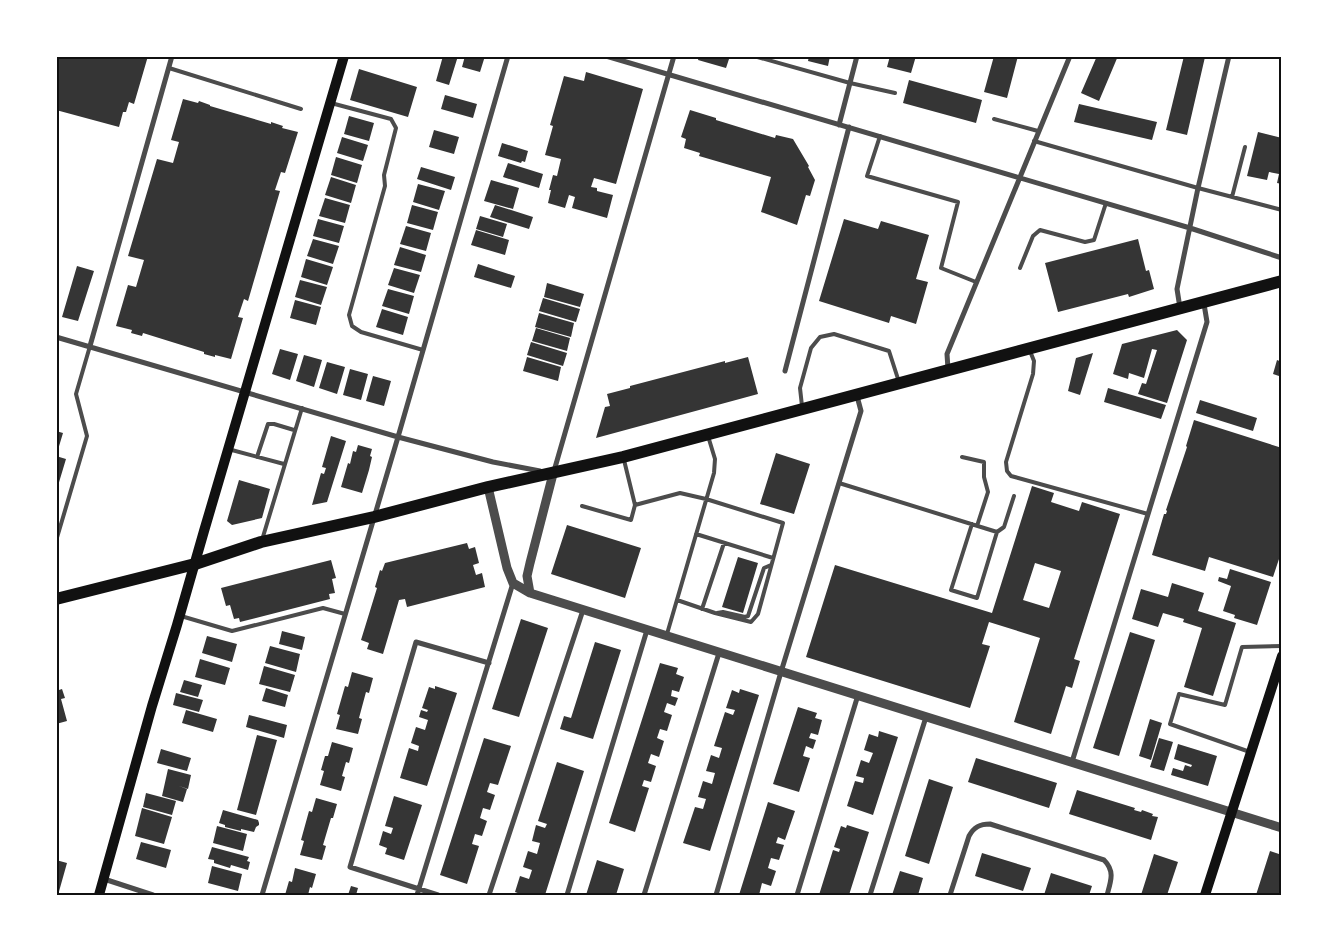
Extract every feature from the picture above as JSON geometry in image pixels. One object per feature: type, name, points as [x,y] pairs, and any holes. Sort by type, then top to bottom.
[{"type":"main road","points":[[98,895],[344,56]]},
{"type":"main road","points":[[56,599],[195,564],[261,542],[488,487],[623,458],[1282,281]]},
{"type":"main road","points":[[1205,895],[1282,656]]},
{"type":"street","points":[[90,346],[172,56]]},
{"type":"street","points":[[262,895],[398,437],[508,56]]},
{"type":"street","points":[[606,56],[1190,228],[1282,258]]},
{"type":"street","points":[[530,593],[528,585],[530,563],[553,474],[674,56]]},
{"type":"street","points":[[839,125],[857,56]]},
{"type":"street","points":[[949,371],[946,354],[1070,56]]},
{"type":"street","points":[[1180,309],[1177,289],[1198,188],[1229,56]]},
{"type":"street","points":[[785,371],[850,128]]},
{"type":"street","points":[[1072,762],[1207,322],[1204,303]]},
{"type":"street","points":[[56,336],[398,437],[493,462],[553,474]]},
{"type":"street","points":[[716,895],[781,672],[861,411],[857,395]]},
{"type":"street","points":[[488,487],[507,568],[513,583],[530,593],[1282,828]]},
{"type":"street","points":[[417,895],[513,583]]},
{"type":"street","points":[[490,895],[583,610]]},
{"type":"street","points":[[567,895],[646,630]]},
{"type":"street","points":[[438,895],[350,867],[416,642],[489,663]]},
{"type":"street","points":[[644,895],[719,653]]},
{"type":"street","points":[[797,895],[858,695]]},
{"type":"street","points":[[870,895],[926,717]]},
{"type":"street","points":[[950,895],[969,836],[979,825],[990,824],[1104,860],[1112,871],[1107,895]]},
{"type":"street","points":[[103,879],[154,895]]},
{"type":"lane","points":[[754,56],[850,83],[895,93]]},
{"type":"lane","points":[[169,68],[302,109]]},
{"type":"lane","points":[[330,103],[391,119],[396,128],[384,175],[385,186],[349,315],[352,326],[361,332],[423,350]]},
{"type":"lane","points":[[994,119],[1038,131]]},
{"type":"lane","points":[[880,136],[867,176],[958,202],[942,268],[976,282]]},
{"type":"lane","points":[[1034,141],[1282,210]]},
{"type":"lane","points":[[1232,197],[1245,147]]},
{"type":"lane","points":[[1020,268],[1033,236],[1040,230],[1085,242],[1094,240],[1106,203]]},
{"type":"lane","points":[[804,409],[800,397],[801,381],[814,344],[825,335],[834,334],[889,350],[900,384]]},
{"type":"lane","points":[[56,541],[87,436],[76,394],[90,346]]},
{"type":"lane","points":[[1030,349],[1034,361],[1033,374],[1006,462],[1007,471],[1011,476],[1148,514]]},
{"type":"lane","points":[[261,542],[302,408]]},
{"type":"lane","points":[[257,458],[268,424],[294,430]]},
{"type":"lane","points":[[666,636],[714,473],[715,459],[708,435]]},
{"type":"lane","points":[[228,449],[284,464]]},
{"type":"lane","points":[[962,457],[984,462],[984,477],[988,492],[951,590],[977,598],[997,532],[1004,527],[1014,496]]},
{"type":"lane","points":[[582,506],[631,520],[635,505],[623,458]]},
{"type":"lane","points":[[839,482],[997,532]]},
{"type":"lane","points":[[635,505],[680,492],[783,523],[758,614],[751,622],[715,613],[677,600]]},
{"type":"lane","points":[[696,534],[773,558]]},
{"type":"lane","points":[[702,609],[724,543]]},
{"type":"lane","points":[[715,613],[723,612],[748,616],[764,568],[771,565]]},
{"type":"lane","points":[[180,616],[232,632],[323,608],[345,614]]},
{"type":"lane","points":[[1250,752],[1170,724],[1179,694],[1225,705],[1242,647],[1282,646]]},
{"type":"building","points":[[56,56],[148,56],[134,104],[129,102],[126,112],[123,112],[119,127],[56,110]]},
{"type":"building","points":[[443,56],[458,56],[449,85],[436,81]]},
{"type":"building","points":[[465,56],[485,56],[480,72],[462,67]]},
{"type":"building","points":[[699,56],[730,56],[726,68],[698,60]]},
{"type":"building","points":[[809,56],[830,56],[828,66],[808,61]]},
{"type":"building","points":[[890,56],[916,56],[911,73],[887,67]]},
{"type":"building","points":[[994,56],[1018,56],[1007,98],[984,92]]},
{"type":"building","points":[[1097,56],[1118,56],[1099,101],[1081,93]]},
{"type":"building","points":[[1184,56],[1205,57],[1187,135],[1166,130]]},
{"type":"building","points":[[359,69],[417,87],[408,117],[350,100]]},
{"type":"building","points":[[586,72],[643,89],[616,184],[594,178],[591,187],[597,188],[597,191],[613,195],[607,218],[572,208],[575,197],[569,195],[565,208],[548,203],[553,175],[557,176],[561,159],[545,155],[553,126],[550,125],[564,76],[584,81]]},
{"type":"building","points":[[909,80],[982,100],[976,123],[903,103]]},
{"type":"building","points":[[445,95],[477,104],[473,118],[441,109]]},
{"type":"building","points":[[183,99],[198,103],[199,101],[298,132],[285,173],[281,172],[275,190],[280,191],[248,301],[244,299],[238,317],[243,318],[231,359],[204,354],[204,352],[143,333],[142,336],[131,333],[132,330],[116,326],[128,285],[136,287],[144,260],[128,256],[157,159],[173,163],[179,142],[171,140]]},
{"type":"building","points":[[1079,104],[1157,122],[1152,140],[1074,122]]},
{"type":"building","points":[[690,110],[775,138],[776,135],[793,139],[815,180],[810,196],[806,195],[797,225],[761,212],[771,177],[699,156],[700,153],[684,148],[686,139],[681,137]]},
{"type":"building","points":[[349,116],[374,123],[369,141],[344,134]]},
{"type":"building","points":[[434,130],[459,137],[454,154],[429,147]]},
{"type":"building","points":[[1258,132],[1282,138],[1282,184],[1277,183],[1279,174],[1269,172],[1267,180],[1247,176]]},
{"type":"building","points":[[342,137],[368,145],[363,161],[337,153]]},
{"type":"building","points":[[502,143],[528,151],[525,162],[522,161],[521,163],[498,156]]},
{"type":"building","points":[[336,157],[362,165],[357,183],[331,175]]},
{"type":"building","points":[[508,163],[543,174],[539,188],[503,177]]},
{"type":"building","points":[[421,167],[455,177],[451,190],[417,179]]},
{"type":"building","points":[[331,177],[356,185],[351,203],[325,195]]},
{"type":"building","points":[[491,180],[519,188],[513,209],[484,201]]},
{"type":"building","points":[[418,184],[445,191],[439,210],[413,202]]},
{"type":"building","points":[[325,198],[350,205],[345,223],[319,216]]},
{"type":"building","points":[[412,205],[438,212],[433,230],[407,223]]},
{"type":"building","points":[[495,205],[533,217],[529,229],[490,217]]},
{"type":"building","points":[[480,216],[507,224],[503,237],[476,229]]},
{"type":"building","points":[[318,219],[344,226],[339,243],[313,236]]},
{"type":"building","points":[[844,219],[878,229],[881,221],[929,235],[916,279],[928,282],[916,324],[891,316],[889,323],[819,301]]},
{"type":"building","points":[[406,226],[431,233],[426,251],[400,244]]},
{"type":"building","points":[[476,230],[509,240],[505,255],[471,245]]},
{"type":"building","points":[[313,239],[339,246],[333,264],[307,256]]},
{"type":"building","points":[[1138,239],[1146,271],[1149,270],[1154,289],[1129,297],[1128,294],[1058,312],[1045,263]]},
{"type":"building","points":[[400,247],[426,255],[421,272],[394,265]]},
{"type":"building","points":[[306,259],[333,267],[327,285],[301,277]]},
{"type":"building","points":[[478,264],[515,276],[511,288],[474,277]]},
{"type":"building","points":[[77,266],[94,271],[78,321],[62,317]]},
{"type":"building","points":[[394,268],[420,275],[414,293],[388,285]]},
{"type":"building","points":[[300,280],[327,287],[321,305],[295,297]]},
{"type":"building","points":[[547,283],[584,294],[580,307],[544,297]]},
{"type":"building","points":[[388,289],[414,296],[409,314],[382,306]]},
{"type":"building","points":[[543,298],[580,309],[576,322],[539,311]]},
{"type":"building","points":[[295,300],[321,307],[316,325],[290,318]]},
{"type":"building","points":[[382,309],[408,317],[403,335],[376,327]]},
{"type":"building","points":[[539,313],[574,323],[571,337],[535,327]]},
{"type":"building","points":[[536,328],[570,338],[567,351],[532,341]]},
{"type":"building","points":[[1177,330],[1187,340],[1167,403],[1138,394],[1142,383],[1146,384],[1157,350],[1152,349],[1144,378],[1129,373],[1128,379],[1113,374],[1122,344]]},
{"type":"building","points":[[531,342],[567,353],[563,366],[527,355]]},
{"type":"building","points":[[280,349],[298,354],[290,380],[272,374]]},
{"type":"building","points":[[1093,353],[1080,395],[1068,391],[1076,358]]},
{"type":"building","points":[[304,355],[322,360],[314,387],[296,381]]},
{"type":"building","points":[[527,357],[561,367],[558,381],[523,371]]},
{"type":"building","points":[[748,357],[758,394],[596,438],[605,407],[610,406],[607,394],[630,388],[630,386],[725,361],[725,363]]},
{"type":"building","points":[[1277,360],[1282,362],[1282,377],[1273,374]]},
{"type":"building","points":[[327,362],[345,367],[337,394],[319,388]]},
{"type":"building","points":[[350,369],[368,374],[361,400],[343,395]]},
{"type":"building","points":[[373,376],[391,381],[384,406],[366,401]]},
{"type":"building","points":[[1108,388],[1166,405],[1161,419],[1104,402]]},
{"type":"building","points":[[1200,400],[1257,418],[1253,431],[1196,413]]},
{"type":"building","points":[[1194,420],[1282,448],[1282,550],[1273,577],[1209,557],[1205,571],[1152,555]]},
{"type":"building","points":[[56,431],[63,433],[57,453],[56,453]]},
{"type":"building","points":[[331,436],[346,441],[327,502],[312,505],[321,473],[324,474],[326,468],[322,467]]},
{"type":"building","points":[[358,445],[372,449],[370,456],[372,457],[362,493],[341,487],[348,463],[350,464],[353,451],[356,452]]},
{"type":"building","points":[[776,453],[810,464],[794,514],[760,504]]},
{"type":"building","points":[[56,456],[66,459],[57,489],[56,489]]},
{"type":"building","points":[[239,480],[270,489],[262,518],[232,525],[227,521]]},
{"type":"building","points":[[1032,486],[1054,493],[1051,502],[1079,511],[1082,502],[1120,514],[1074,659],[1080,661],[1072,688],[1066,686],[1051,734],[1014,722],[1040,638],[989,622],[982,644],[990,646],[970,708],[806,657],[835,565],[992,613]],"holes":[[[1035,563],[1061,571],[1049,608],[1023,600]]]},
{"type":"building","points":[[567,525],[641,548],[625,598],[551,574]]},
{"type":"building","points":[[467,543],[469,549],[475,547],[479,563],[473,565],[476,575],[482,573],[485,587],[407,607],[405,599],[399,600],[383,654],[367,649],[369,643],[361,640],[377,588],[375,587],[380,570],[382,571],[385,563]]},
{"type":"building","points":[[738,557],[758,563],[743,613],[722,607]]},
{"type":"building","points":[[331,560],[336,578],[332,579],[335,593],[329,594],[330,599],[240,622],[239,618],[234,619],[230,605],[226,606],[221,588]]},
{"type":"building","points":[[1230,569],[1271,582],[1257,625],[1234,618],[1235,615],[1223,611],[1231,586],[1218,581],[1219,577],[1227,579]]},
{"type":"building","points":[[1172,583],[1204,593],[1198,611],[1236,623],[1213,696],[1184,687],[1202,628],[1183,622],[1184,619],[1163,613],[1158,627],[1132,619],[1141,589],[1168,597]]},
{"type":"building","points":[[521,619],[548,628],[519,717],[492,709]]},
{"type":"building","points":[[282,631],[305,637],[302,650],[279,644]]},
{"type":"building","points":[[1130,632],[1155,640],[1119,756],[1093,748]]},
{"type":"building","points":[[207,636],[237,644],[232,662],[202,653]]},
{"type":"building","points":[[595,642],[621,650],[593,739],[560,729],[564,716],[571,718]]},
{"type":"building","points":[[270,646],[300,654],[296,672],[265,663]]},
{"type":"building","points":[[200,659],[230,668],[225,685],[195,677]]},
{"type":"building","points":[[660,663],[678,668],[676,674],[684,677],[679,692],[672,690],[671,696],[678,698],[675,706],[667,703],[664,712],[672,715],[667,731],[660,729],[657,738],[664,741],[659,757],[651,754],[648,763],[656,766],[651,782],[644,780],[642,786],[649,788],[635,832],[609,823]]},
{"type":"building","points":[[264,666],[295,675],[290,692],[259,684]]},
{"type":"building","points":[[352,672],[373,678],[369,693],[366,692],[359,718],[362,719],[358,734],[336,729],[340,715],[337,714],[345,686],[348,687]]},
{"type":"building","points":[[184,680],[202,685],[198,697],[180,692]]},
{"type":"building","points":[[57,682],[59,690],[62,689],[65,698],[61,699],[67,721],[56,724]]},
{"type":"building","points":[[435,686],[457,693],[427,786],[400,778],[409,748],[418,751],[419,746],[411,743],[416,727],[425,730],[428,720],[419,717],[421,710],[427,712],[428,710],[422,708],[429,687],[435,689]]},
{"type":"building","points":[[266,688],[288,695],[285,707],[262,701]]},
{"type":"building","points":[[740,689],[759,695],[710,851],[683,843],[695,807],[703,809],[706,799],[698,797],[703,781],[712,784],[715,773],[706,771],[711,755],[719,758],[722,748],[714,746],[725,712],[733,715],[735,710],[726,708],[732,690],[739,693]]},
{"type":"building","points":[[176,693],[203,700],[199,712],[173,705]]},
{"type":"building","points":[[798,707],[817,713],[815,718],[822,720],[818,735],[811,733],[809,738],[816,740],[813,749],[806,746],[803,756],[810,758],[799,792],[773,784]]},
{"type":"building","points":[[186,710],[217,719],[213,732],[182,723]]},
{"type":"building","points":[[249,715],[287,725],[284,738],[246,727]]},
{"type":"building","points":[[1150,719],[1162,723],[1151,760],[1139,756]]},
{"type":"building","points":[[879,731],[898,737],[873,815],[847,806],[855,781],[863,783],[864,778],[856,776],[861,760],[869,763],[873,753],[864,750],[869,734],[878,737]]},
{"type":"building","points":[[257,735],[277,740],[256,815],[237,810]]},
{"type":"building","points":[[484,738],[511,746],[498,785],[490,783],[487,792],[495,795],[490,810],[483,808],[480,818],[487,821],[482,836],[475,834],[472,844],[479,846],[467,884],[440,875]]},
{"type":"building","points":[[1159,738],[1173,742],[1164,771],[1150,767]]},
{"type":"building","points":[[332,742],[353,748],[349,763],[346,762],[342,776],[345,777],[341,791],[320,785],[324,771],[321,770]]},
{"type":"building","points":[[1178,744],[1217,756],[1208,786],[1171,775],[1173,768],[1183,771],[1185,765],[1191,767],[1192,765],[1174,759]]},
{"type":"building","points":[[161,749],[191,758],[187,771],[157,763]]},
{"type":"building","points":[[976,758],[1057,783],[1049,808],[968,782]]},
{"type":"building","points":[[557,762],[584,771],[545,895],[523,895],[515,892],[520,876],[529,879],[532,870],[523,867],[528,851],[537,854],[540,843],[532,841],[536,825],[545,828],[547,824],[538,821]]},
{"type":"building","points":[[168,769],[191,775],[188,789],[179,786],[187,789],[183,802],[162,796]]},
{"type":"building","points":[[929,779],[953,787],[929,864],[905,856]]},
{"type":"building","points":[[1077,790],[1135,808],[1134,810],[1141,812],[1142,810],[1158,817],[1151,840],[1069,814]]},
{"type":"building","points":[[146,793],[176,801],[172,815],[143,807]]},
{"type":"building","points":[[394,796],[422,805],[404,860],[385,854],[387,848],[379,845],[383,831],[391,834],[393,828],[385,826]]},
{"type":"building","points":[[316,798],[337,804],[323,845],[326,846],[322,860],[300,855],[304,841],[301,840],[309,811],[312,812]]},
{"type":"building","points":[[768,802],[795,811],[785,840],[778,837],[776,843],[784,845],[779,860],[771,858],[768,868],[776,871],[771,886],[762,883],[759,895],[739,895]]},
{"type":"building","points":[[142,808],[172,817],[164,844],[135,836]]},
{"type":"building","points":[[223,810],[258,820],[259,825],[254,832],[225,827],[225,825],[219,823]]},
{"type":"building","points":[[847,825],[869,832],[849,895],[819,895],[833,850],[839,852],[840,849],[834,847],[841,826],[846,828]]},
{"type":"building","points":[[217,826],[247,834],[243,851],[213,843]]},
{"type":"building","points":[[141,842],[171,850],[166,868],[136,859]]},
{"type":"building","points":[[212,847],[249,857],[247,861],[250,862],[248,870],[231,865],[230,868],[214,863],[214,860],[208,859]]},
{"type":"building","points":[[1270,851],[1282,855],[1282,895],[1256,895]]},
{"type":"building","points":[[982,853],[1031,868],[1023,891],[975,876]]},
{"type":"building","points":[[1154,854],[1178,862],[1167,895],[1141,895]]},
{"type":"building","points":[[56,860],[67,863],[58,895],[56,895]]},
{"type":"building","points":[[597,860],[624,869],[616,895],[586,895]]},
{"type":"building","points":[[212,866],[242,874],[238,891],[208,883]]},
{"type":"building","points":[[295,868],[316,874],[308,895],[285,895],[289,881],[292,882]]},
{"type":"building","points":[[900,871],[923,878],[918,895],[892,895]]},
{"type":"building","points":[[1051,873],[1092,886],[1089,895],[1044,895]]},
{"type":"building","points":[[351,886],[358,888],[356,895],[348,895]]}]
